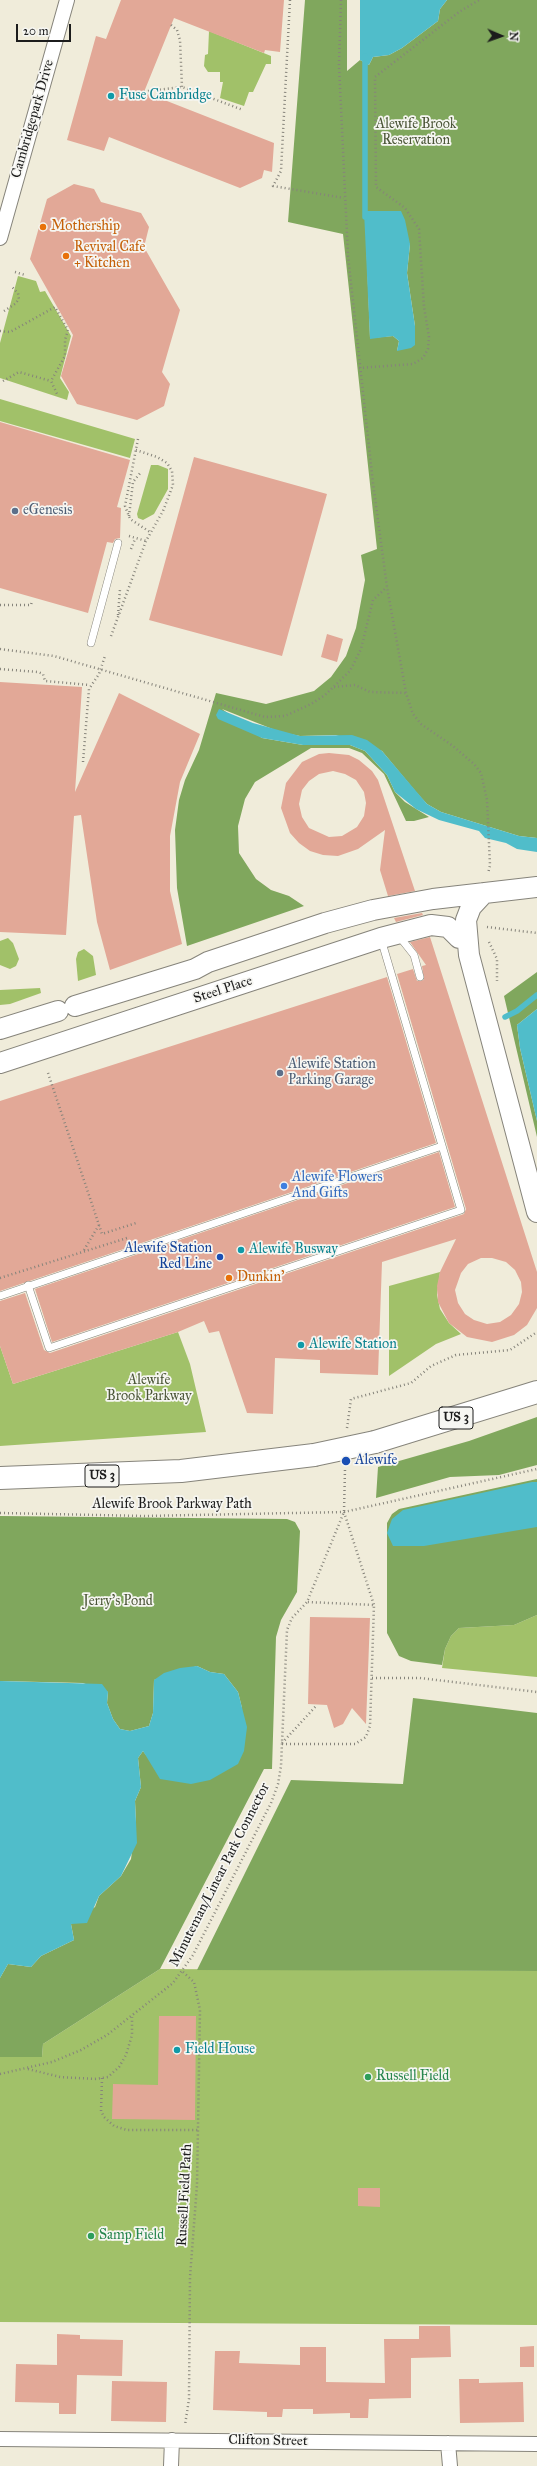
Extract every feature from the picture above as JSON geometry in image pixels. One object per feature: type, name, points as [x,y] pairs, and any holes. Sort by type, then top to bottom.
[{"type":"highway","name":"US 3","points":[[3,1475],[188,1471],[314,1455],[375,1442],[537,1392]]},
{"type":"main road","name":"Steel Place","points":[[0,1029],[174,976],[195,969],[208,962],[325,923],[373,910],[463,895],[537,888]]},
{"type":"main road","points":[[484,893],[471,907],[466,920],[469,955],[537,1212]]},
{"type":"main road","name":"Steel Place","points":[[0,1063],[389,936],[431,925],[453,933]]},
{"type":"street","name":"Cambridgepark Drive","points":[[0,238],[67,0]]},
{"type":"street","points":[[453,933],[469,955]]},
{"type":"street","name":"Clifton Street","points":[[0,2439],[537,2444]]},
{"type":"street","points":[[171,2466],[172,2440]]},
{"type":"street","points":[[448,2443],[450,2466]]},
{"type":"lane","points":[[91,643],[118,543]]},
{"type":"lane","points":[[389,936],[409,946],[420,977]]},
{"type":"lane","points":[[28,1285],[48,1348],[461,1210],[442,1146],[389,936]]},
{"type":"lane","points":[[0,1296],[28,1285],[442,1146]]},
{"type":"path","points":[[290,0],[281,171],[273,186],[344,198]]},
{"type":"path","points":[[341,0],[339,65],[344,198],[359,368],[387,586],[406,693],[413,714],[420,724],[474,764],[481,773],[487,800],[490,864]]},
{"type":"path","points":[[359,368],[413,364],[423,358],[428,349],[429,337],[420,265],[419,229],[405,208],[376,187],[374,77],[459,12],[479,0]]},
{"type":"path","points":[[171,24],[177,30],[180,40],[182,87]]},
{"type":"path","points":[[140,92],[182,87],[243,110]]},
{"type":"path","points":[[15,272],[25,275]]},
{"type":"path","points":[[4,311],[15,304],[19,299],[18,293],[11,286]]},
{"type":"path","points":[[0,331],[10,332],[54,307],[68,330],[65,340],[65,356],[51,381]]},
{"type":"path","points":[[3,381],[19,372],[51,381],[58,396]]},
{"type":"path","points":[[138,439],[134,450],[125,506],[129,517],[138,526],[150,532]]},
{"type":"path","points":[[111,636],[146,541],[163,511],[173,485],[172,471],[161,459],[134,450]]},
{"type":"path","points":[[129,517],[133,482],[141,472]]},
{"type":"path","points":[[124,533],[135,539],[146,541]]},
{"type":"path","points":[[130,552],[135,539]]},
{"type":"path","points":[[118,616],[121,584]]},
{"type":"path","points":[[0,649],[54,656],[265,717],[284,716],[298,711],[325,695],[350,671],[361,649],[373,600],[387,586]]},
{"type":"path","points":[[0,605],[31,605],[32,601]]},
{"type":"path","points":[[83,762],[88,694],[90,685],[101,669],[106,656]]},
{"type":"path","points":[[0,669],[38,672],[43,674],[44,681],[90,685]]},
{"type":"path","points":[[334,687],[355,685],[370,692],[406,693]]},
{"type":"path","points":[[487,926],[537,933]]},
{"type":"path","points":[[48,1073],[102,1234],[136,1223]]},
{"type":"path","points":[[0,1278],[84,1251],[99,1225]]},
{"type":"path","points":[[346,1433],[350,1399],[411,1383],[431,1366],[456,1356],[510,1350],[537,1332]]},
{"type":"path","name":"Minuteman/Linear Park Connector","points":[[28,2069],[81,2050],[132,2017],[183,1972],[271,1803],[279,1778],[282,1744],[286,1637],[292,1618],[307,1602],[344,1512],[345,1465]]},
{"type":"path","name":"Alewife Brook Parkway Path","points":[[0,1513],[152,1516],[344,1512],[537,1469]]},
{"type":"path","points":[[282,1744],[349,1745],[361,1741],[370,1726],[374,1605],[344,1512]]},
{"type":"path","points":[[307,1602],[374,1605]]},
{"type":"path","points":[[372,1678],[420,1678],[537,1692]]},
{"type":"path","points":[[282,1744],[317,1705]]},
{"type":"path","name":"Russell Field Path","points":[[183,1972],[194,1982],[200,2010],[196,2198],[190,2277],[189,2399],[185,2425]]},
{"type":"path","points":[[0,2074],[28,2069],[60,2077],[102,2078],[113,2073],[126,2055],[132,2034],[132,2017]]},
{"type":"path","points":[[102,2078],[101,2111],[104,2117],[114,2126],[127,2130],[198,2130]]},
{"type":"green space","name":"Alewife Brook Reservation","points":[[305,0],[347,0],[347,71],[360,60],[369,65],[373,57],[389,55],[402,48],[438,21],[440,9],[447,0],[537,0],[537,838],[519,836],[441,812],[427,804],[382,751],[336,735],[300,736],[280,732],[222,709],[262,738],[303,745],[350,745],[365,751],[387,775],[395,792],[405,802],[429,817],[414,821],[406,821],[384,774],[362,753],[349,748],[311,748],[255,782],[245,799],[238,826],[239,853],[256,879],[271,890],[289,896],[304,906],[187,946],[177,888],[175,830],[179,800],[185,780],[199,750],[216,693],[266,704],[314,691],[331,677],[346,656],[356,628],[365,580],[361,555],[377,549],[343,234],[288,222]],"holes":[[[365,211],[410,244],[407,273],[415,326],[397,351],[399,341],[393,336],[370,338]]]},
{"type":"green space","points":[[209,31],[271,56],[271,64],[266,64],[253,92],[249,92],[244,106],[220,98],[223,82],[220,82],[220,72],[208,72],[204,66],[205,55],[208,54]]},
{"type":"green space","points":[[18,276],[36,281],[40,292],[45,291],[71,336],[60,378],[69,392],[67,400],[0,378],[0,343]]},
{"type":"green space","points":[[0,399],[135,439],[130,458],[0,421]]},
{"type":"green space","points":[[151,465],[158,465],[168,469],[168,489],[154,514],[143,520],[138,518],[137,514]]},
{"type":"green space","points":[[8,938],[13,943],[19,959],[16,966],[10,969],[0,965],[0,941]]},
{"type":"green space","points":[[84,949],[93,956],[96,975],[78,981],[76,959],[78,952]]},
{"type":"green space","points":[[537,972],[537,1009],[517,1025],[520,1048],[537,1121],[537,1137],[504,996]]},
{"type":"green space","points":[[40,988],[41,993],[10,1004],[0,1005],[0,990]]},
{"type":"green space","points":[[440,1272],[437,1295],[440,1309],[449,1323],[461,1334],[436,1344],[389,1376],[389,1286]]},
{"type":"green space","name":"Alewife Brook Parkway","points":[[178,1332],[190,1364],[206,1432],[0,1446],[0,1346],[13,1384]]},
{"type":"green space","points":[[537,1417],[537,1465],[499,1475],[450,1477],[376,1498],[378,1467],[469,1441]]},
{"type":"green space","points":[[537,1479],[537,1615],[514,1625],[459,1628],[451,1636],[445,1649],[442,1665],[411,1661],[399,1656],[387,1633],[387,1523],[392,1514],[399,1509]]},
{"type":"green space","name":"Jerry's Pond","points":[[0,1516],[287,1519],[295,1522],[300,1531],[297,1592],[281,1620],[276,1637],[272,1769],[264,1769],[160,1969],[43,2044],[42,2057],[0,2057],[0,1978],[8,1964],[31,1967],[41,1956],[74,1940],[71,1924],[95,1907],[99,1896],[121,1876],[131,1859],[136,1822],[135,1801],[141,1787],[138,1758],[143,1751],[146,1755],[242,1708],[238,1692],[224,1674],[210,1672],[197,1666],[154,1680],[153,1713],[149,1726],[130,1731],[120,1729],[113,1719],[107,1703],[108,1692],[83,1683],[0,1681]]},
{"type":"green space","points":[[537,1615],[537,1677],[442,1668],[445,1649],[451,1636],[459,1628],[514,1625]]},
{"type":"green space","points":[[413,1698],[537,1713],[537,1971],[197,1970],[291,1780],[403,1784]]},
{"type":"green space","points":[[160,1969],[537,1971],[537,2325],[0,2322],[0,2057],[42,2057],[43,2044]]},
{"type":"water","points":[[360,0],[447,0],[440,9],[438,21],[402,48],[389,55],[373,57],[369,65],[360,60]]},
{"type":"water","points":[[364,211],[401,211],[405,220],[410,244],[407,273],[415,326],[415,345],[411,348],[397,351],[399,341],[393,336],[370,339]]},
{"type":"water","points":[[219,709],[253,723],[300,736],[352,735],[367,740],[382,751],[427,804],[441,812],[519,836],[537,838],[537,852],[517,849],[506,843],[485,838],[479,831],[439,820],[416,809],[395,792],[387,775],[365,751],[350,745],[303,745],[262,738],[218,719],[216,715]]},
{"type":"water","points":[[537,1009],[537,1121],[520,1048],[517,1025]]},
{"type":"water","points":[[537,1482],[537,1527],[424,1546],[393,1546],[387,1533],[392,1519],[403,1510]]},
{"type":"water","points":[[197,1666],[210,1672],[224,1674],[238,1692],[247,1727],[244,1751],[238,1764],[210,1780],[191,1784],[160,1779],[143,1751],[138,1758],[141,1787],[135,1801],[137,1843],[121,1876],[99,1896],[87,1923],[71,1924],[74,1940],[41,1956],[31,1967],[8,1964],[0,1978],[0,1681],[102,1684],[108,1692],[107,1703],[113,1719],[120,1729],[130,1731],[149,1726],[153,1713],[154,1680],[164,1673],[180,1668]]},
{"type":"building","name":"Fuse Cambridge","points":[[121,0],[284,0],[280,52],[265,50],[264,53],[174,18],[144,92],[274,143],[272,172],[264,170],[262,178],[240,188],[109,137],[104,151],[67,140],[96,36],[106,39]]},
{"type":"building","points":[[74,184],[94,189],[101,202],[141,213],[149,227],[144,247],[180,310],[162,372],[170,384],[164,406],[137,420],[77,404],[61,376],[73,335],[30,259],[47,199]]},
{"type":"building","points":[[0,422],[130,460],[117,507],[121,508],[120,538],[115,539],[113,543],[107,542],[88,613],[0,588]]},
{"type":"building","points":[[194,457],[327,494],[282,656],[149,620]]},
{"type":"building","points":[[327,634],[343,639],[337,662],[321,657]]},
{"type":"building","points":[[0,682],[82,687],[75,792],[119,693],[200,734],[180,782],[170,836],[170,891],[182,944],[110,970],[97,922],[81,815],[74,816],[66,935],[0,932]]},
{"type":"building","points":[[329,753],[349,755],[359,760],[372,771],[378,780],[415,891],[388,896],[380,870],[385,830],[358,849],[338,856],[323,855],[310,851],[299,843],[290,833],[281,808],[286,783],[302,762],[319,754]],"holes":[[[333,771],[345,774],[356,780],[364,792],[366,803],[364,816],[357,827],[342,836],[329,837],[309,828],[302,817],[299,804],[302,790],[309,781],[319,774]]]},
{"type":"building","points":[[422,913],[423,915],[396,922],[394,918]]},
{"type":"building","points":[[430,937],[537,1272],[537,1308],[527,1325],[514,1335],[492,1342],[467,1337],[449,1323],[438,1302],[437,1286],[440,1272],[456,1239],[382,1262],[378,1375],[320,1373],[320,1360],[275,1358],[273,1414],[247,1413],[219,1331],[209,1333],[204,1321],[178,1332],[13,1384],[0,1346],[0,1301],[25,1293],[44,1350],[50,1353],[464,1214],[466,1209],[397,974],[413,969],[417,981],[424,980],[422,966],[426,965],[410,942]],"holes":[[[481,1258],[492,1258],[506,1262],[515,1270],[521,1282],[522,1292],[519,1304],[511,1315],[500,1322],[487,1324],[474,1320],[465,1314],[458,1303],[455,1290],[461,1273],[468,1264]]]},
{"type":"building","points":[[387,977],[436,1143],[0,1291],[0,1101]]},
{"type":"building","points":[[439,1152],[455,1207],[52,1342],[35,1289]]},
{"type":"building","points":[[310,1617],[370,1618],[366,1724],[352,1708],[343,1724],[334,1728],[327,1705],[308,1704]]},
{"type":"building","name":"Field House","points":[[159,2016],[196,2016],[195,2120],[112,2119],[113,2084],[158,2085]]},
{"type":"building","points":[[358,2188],[380,2188],[380,2207],[358,2206]]},
{"type":"building","points":[[419,2326],[450,2326],[451,2357],[411,2358],[411,2398],[369,2399],[368,2418],[350,2418],[350,2413],[313,2414],[313,2409],[283,2409],[282,2417],[267,2417],[267,2412],[213,2410],[215,2351],[240,2351],[239,2363],[300,2365],[300,2347],[326,2347],[326,2382],[385,2383],[384,2339],[419,2339]]},
{"type":"building","points":[[57,2334],[80,2335],[80,2339],[123,2340],[122,2376],[77,2375],[76,2414],[59,2414],[59,2403],[15,2402],[16,2364],[57,2365]]},
{"type":"building","points":[[534,2346],[534,2367],[520,2367],[520,2347]]},
{"type":"building","points":[[459,2379],[479,2379],[479,2383],[523,2382],[524,2422],[460,2423]]},
{"type":"building","points":[[112,2381],[167,2382],[166,2422],[111,2421]]},
{"type":"waterway","points":[[365,56],[365,217]]},
{"type":"waterway","points":[[505,1017],[517,1011],[537,995]]},
{"type":"place","name":"Fuse Cambridge","points":[[111,96]]},
{"type":"place","name":"Mothership","points":[[43,227]]},
{"type":"place","name":"Revival Cafe + Kitchen","points":[[66,256]]},
{"type":"place","name":"eGenesis","points":[[15,511]]},
{"type":"place","name":"Alewife Station Parking Garage","points":[[280,1073]]},
{"type":"place","name":"Alewife Flowers And Gifts","points":[[284,1186]]},
{"type":"place","name":"Alewife Busway","points":[[241,1250]]},
{"type":"place","name":"Alewife Station Red Line","points":[[220,1257]]},
{"type":"place","name":"Dunkin'","points":[[229,1278]]},
{"type":"place","name":"Alewife Station","points":[[301,1345]]},
{"type":"place","name":"Alewife","points":[[346,1461]]},
{"type":"place","name":"Field House","points":[[177,2050]]},
{"type":"place","name":"Russell Field","points":[[368,2077]]},
{"type":"place","name":"Samp Field","points":[[91,2236]]}]
